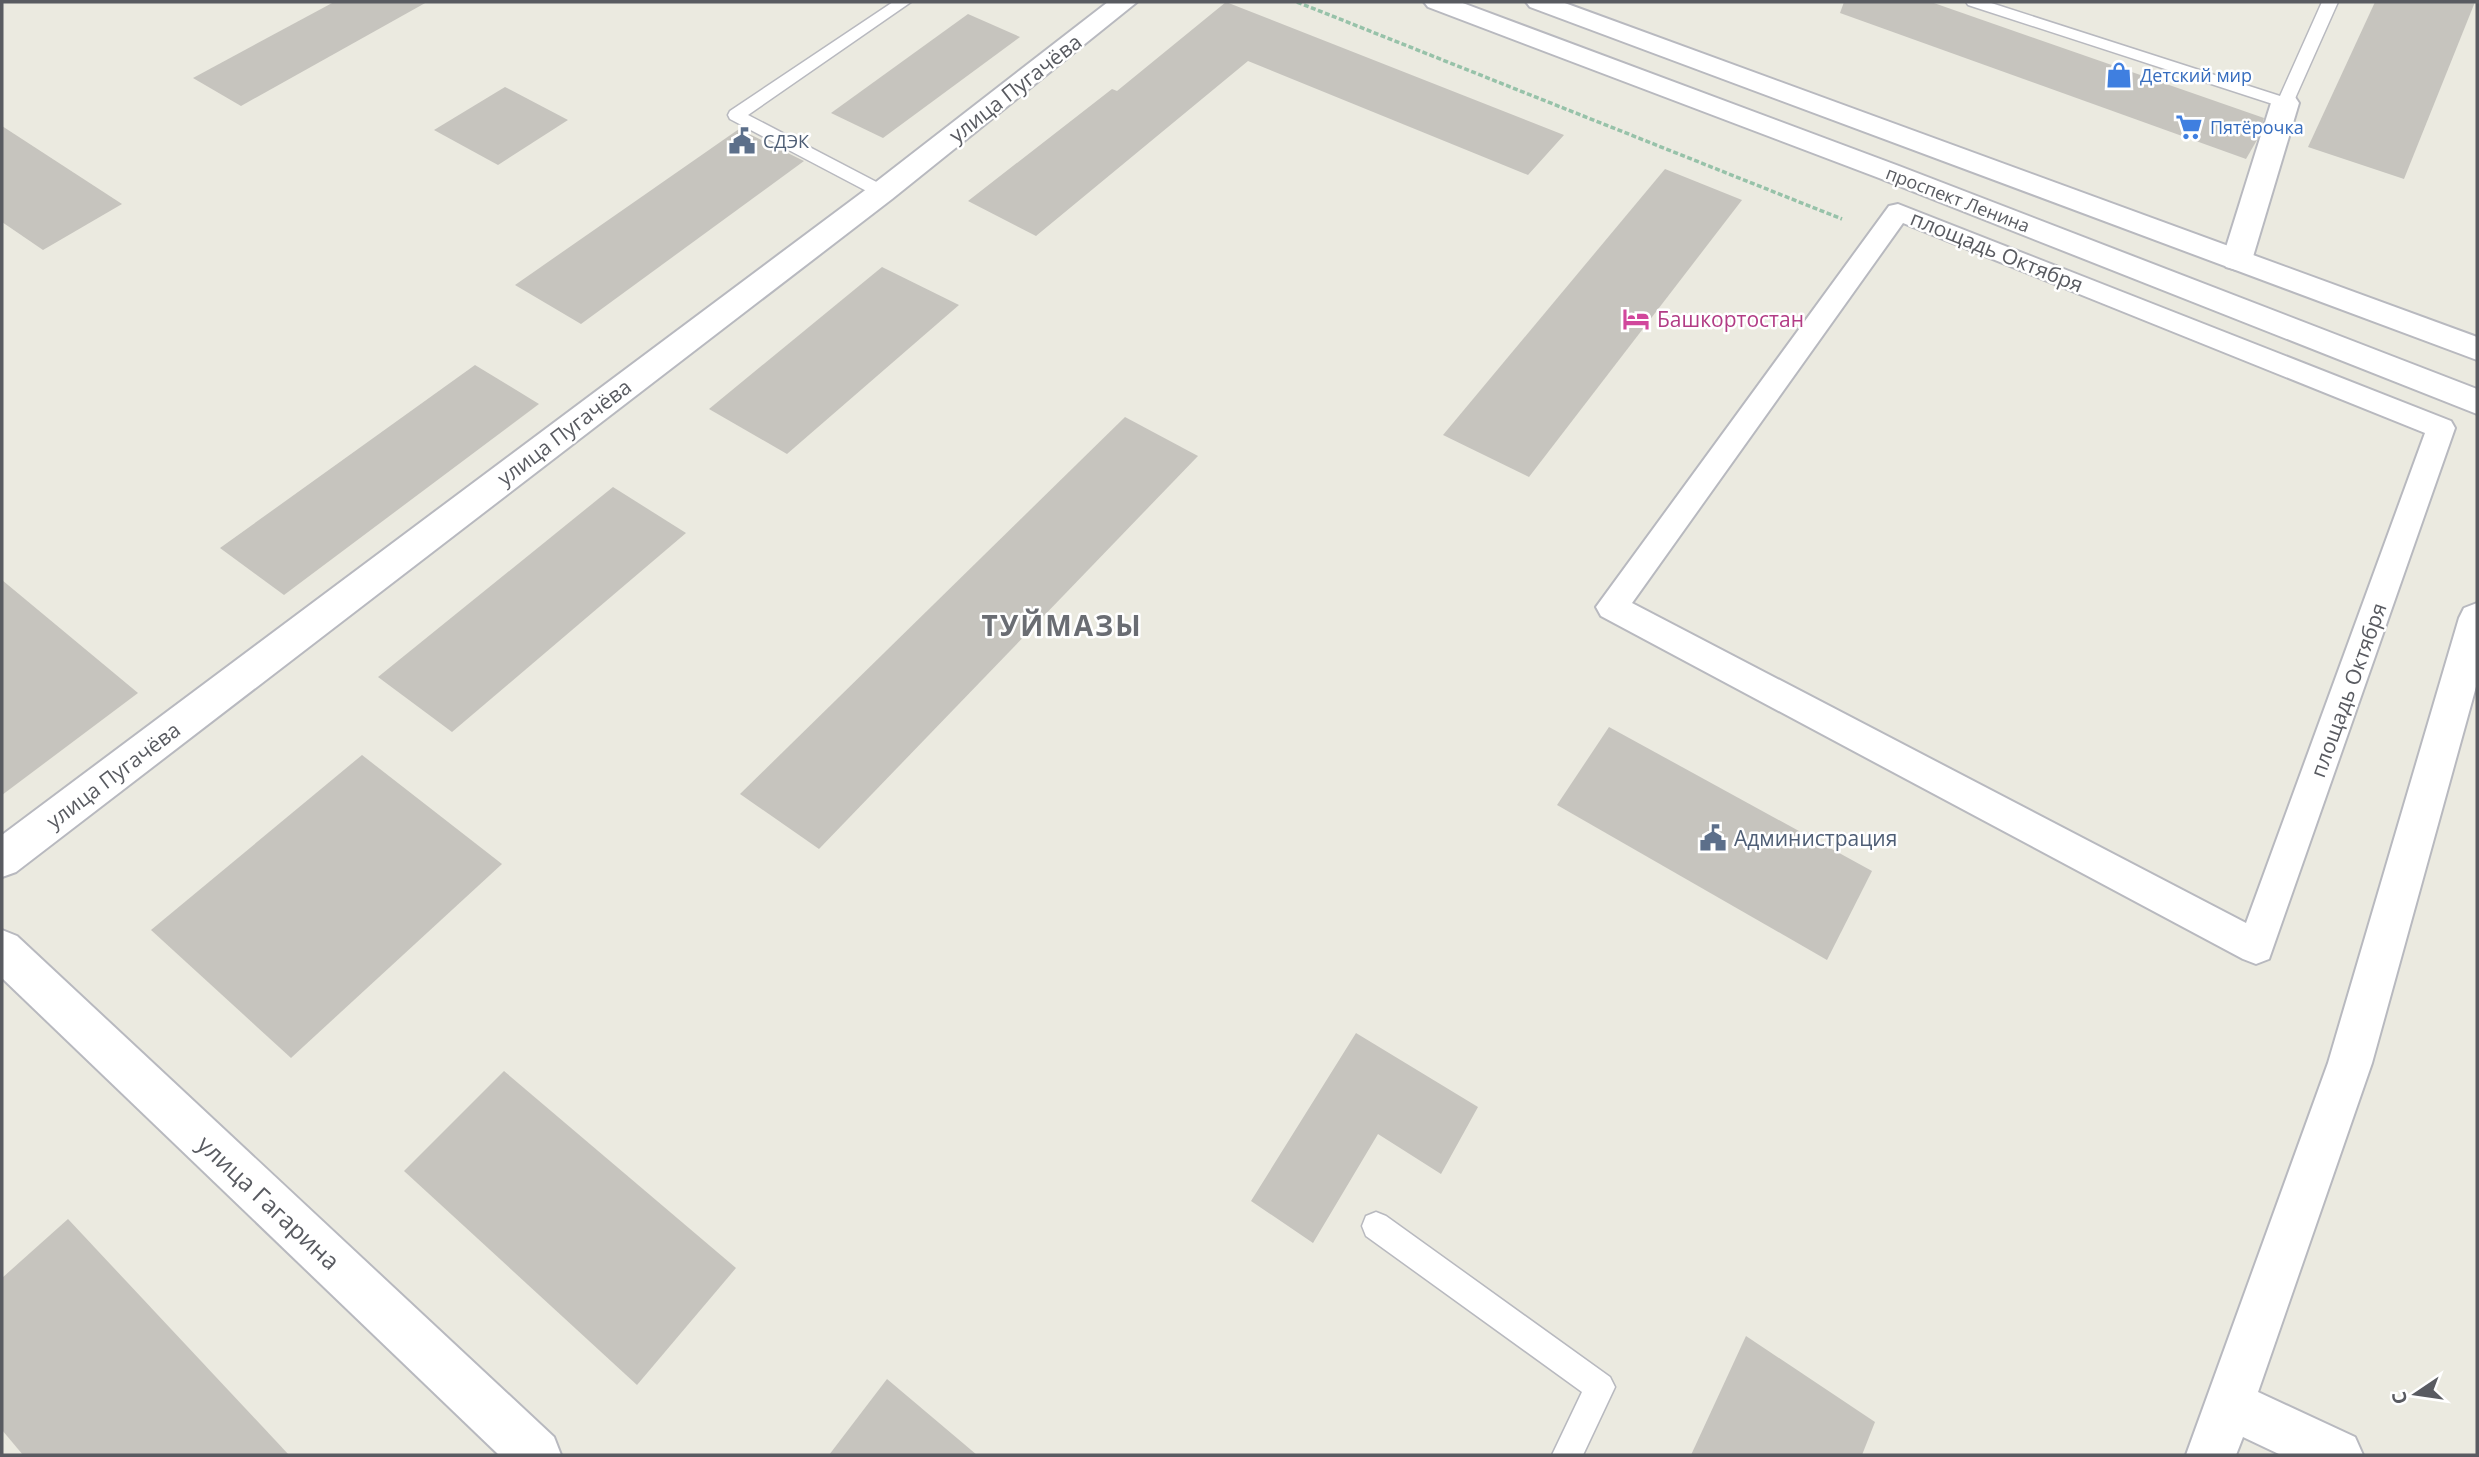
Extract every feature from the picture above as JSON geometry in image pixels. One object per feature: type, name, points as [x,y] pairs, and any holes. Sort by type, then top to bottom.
[{"type":"street","name":"улица Пугачёва","points":[[2,859],[882,192],[1124,2]]},
{"type":"street","name":"проспект Ленина","points":[[1437,2],[1889,172],[2477,402]]},
{"type":"street","name":"проспект Ленина","points":[[1539,2],[2477,349]]},
{"type":"street","points":[[2236,260],[2285,103]]},
{"type":"street","name":"площадь Октября","points":[[1898,212],[2441,428],[2256,947],[1612,607],[1898,212]]},
{"type":"street","points":[[2211,1455],[2350,1063],[2477,618]]},
{"type":"street","name":"улица Гагарина","points":[[2,950],[536,1455]]},
{"type":"street","points":[[2229,1404],[2337,1455]]},
{"type":"lane","points":[[882,192],[736,115],[903,2]]},
{"type":"lane","points":[[1973,2],[2285,103],[2330,2]]},
{"type":"lane","points":[[1376,1226],[1600,1387],[1567,1455]]},
{"type":"building","points":[[334,2],[427,2],[241,106],[193,78]]},
{"type":"building","points":[[1226,2],[1564,135],[1528,175],[1248,61],[1036,236],[968,201],[1112,89],[1117,91]]},
{"type":"building","points":[[1844,2],[1931,2],[2264,118],[2257,140],[2246,159],[1840,13]]},
{"type":"building","points":[[2375,2],[2475,2],[2404,179],[2308,147]]},
{"type":"building","points":[[968,14],[1020,37],[883,138],[831,113]]},
{"type":"building","points":[[505,87],[568,120],[498,165],[434,130]]},
{"type":"building","points":[[2,126],[122,204],[43,250],[2,222]]},
{"type":"building","points":[[739,129],[804,161],[581,324],[515,285]]},
{"type":"building","points":[[1665,169],[1742,200],[1529,477],[1443,435]]},
{"type":"building","points":[[882,267],[959,305],[787,454],[709,409]]},
{"type":"building","points":[[475,365],[539,404],[284,595],[220,548]]},
{"type":"building","points":[[1125,417],[1198,456],[819,849],[740,794]]},
{"type":"building","points":[[613,487],[686,533],[452,732],[378,677]]},
{"type":"building","points":[[2,580],[138,693],[2,795]]},
{"type":"building","name":"Администрация","points":[[1609,727],[1872,871],[1827,960],[1557,805]]},
{"type":"building","points":[[362,755],[502,864],[291,1058],[151,930]]},
{"type":"building","points":[[1356,1033],[1478,1107],[1441,1174],[1378,1134],[1313,1243],[1251,1201]]},
{"type":"building","points":[[504,1071],[736,1268],[637,1385],[404,1171]]},
{"type":"building","points":[[68,1219],[289,1455],[23,1455],[2,1430],[2,1278]]},
{"type":"building","points":[[1746,1336],[1875,1422],[1862,1455],[1691,1455]]},
{"type":"building","points":[[887,1379],[977,1455],[829,1455]]},
{"type":"place","name":"Детский мир","points":[[2119,75]]},
{"type":"place","name":"Пятёрочка","points":[[2189,127]]},
{"type":"place","name":"СДЭК","points":[[742,141]]},
{"type":"place","name":"Башкортостан","points":[[1636,319]]},
{"type":"place","name":"Администрация","points":[[1713,838]]},
{"type":"district","name":"ТУЙМАЗЫ","points":[[1062,625]]}]
